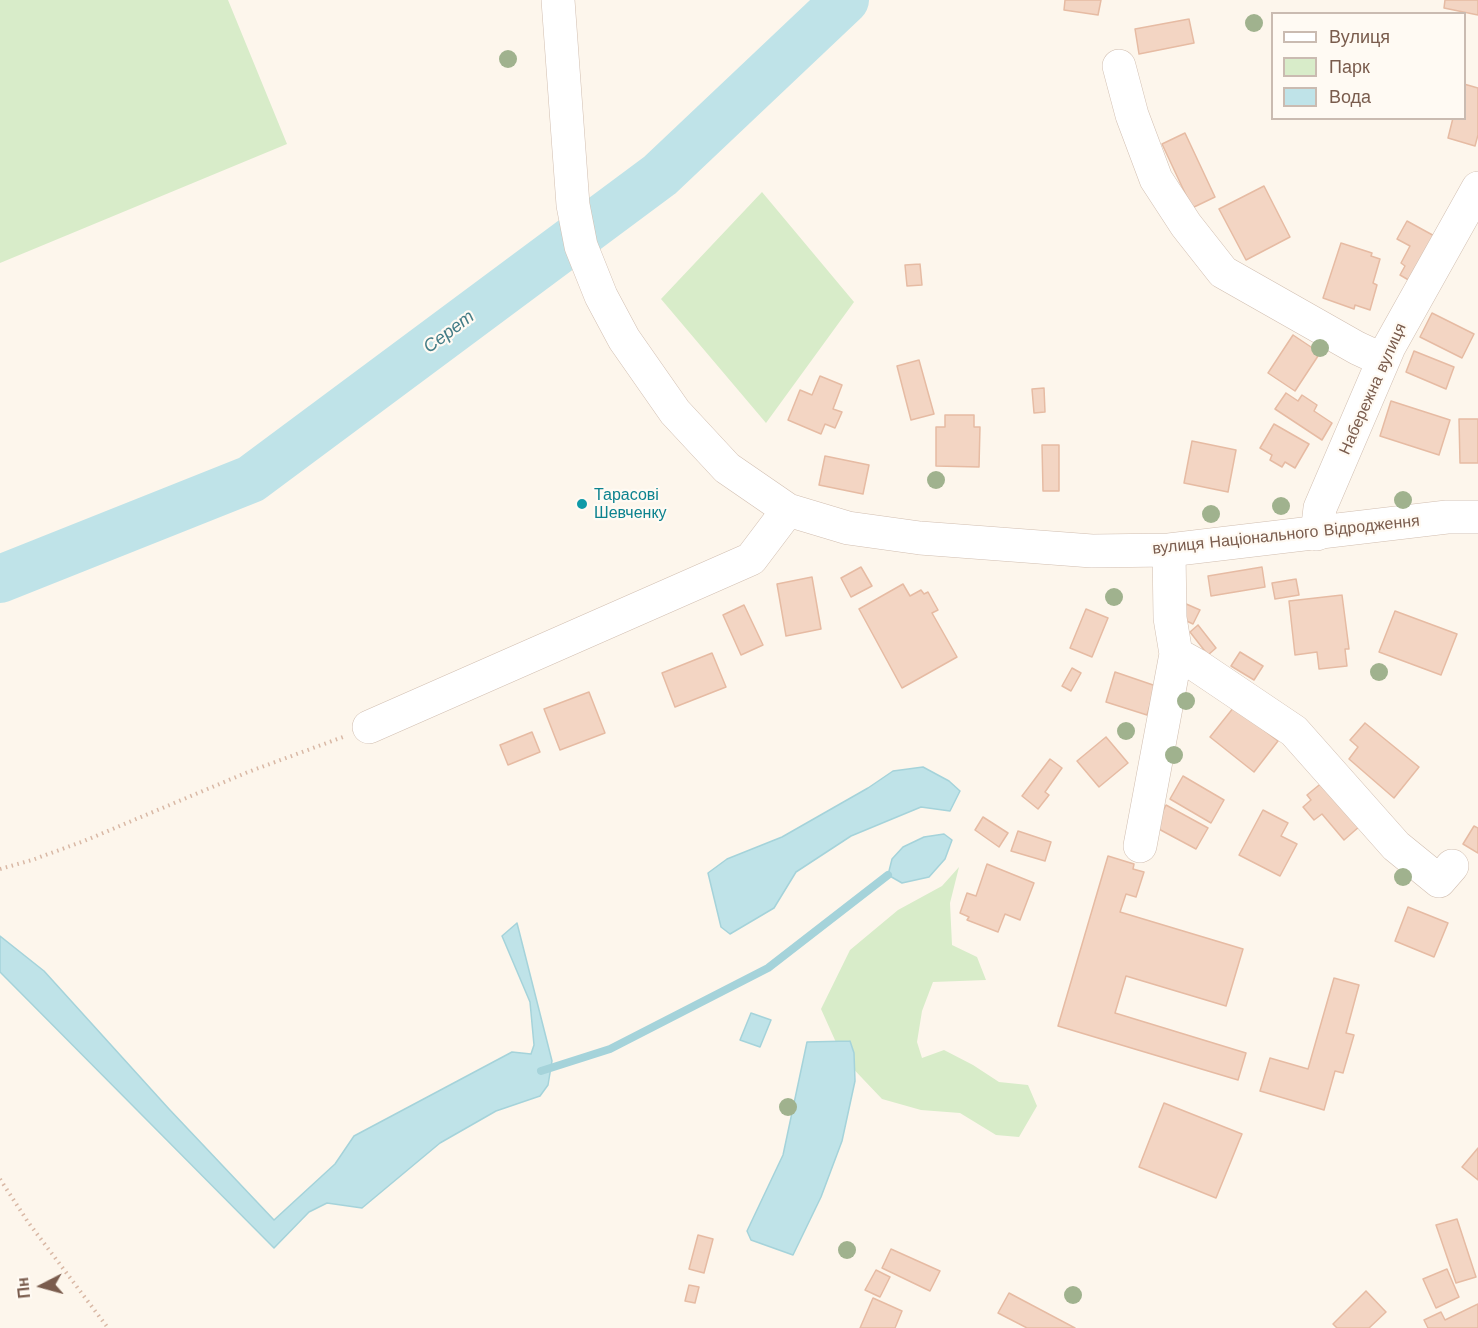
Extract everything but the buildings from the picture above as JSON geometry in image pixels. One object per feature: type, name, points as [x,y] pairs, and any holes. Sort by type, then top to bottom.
[{"type":"street","name":"вулиця Національного Відродження","points":[[558,0],[568,168],[582,246],[601,296],[624,339],[675,412],[727,468],[788,510],[848,528],[920,538],[1092,551],[1169,550],[1447,517],[1478,517]]},
{"type":"street","points":[[1119,66],[1132,115],[1156,179],[1186,225],[1223,272],[1357,348],[1383,360]]},
{"type":"street","name":"Набережна вулиця","points":[[1317,534],[1320,507],[1383,360],[1478,188]]},
{"type":"street","points":[[369,727],[751,559],[788,510]]},
{"type":"street","points":[[1140,846],[1176,654],[1170,618],[1169,550]]},
{"type":"street","points":[[1176,654],[1294,731],[1396,846],[1439,881],[1452,866]]},
{"type":"path","points":[[0,869],[84,841],[248,772],[369,727]]},
{"type":"path","points":[[0,1179],[28,1222],[108,1328]]},
{"type":"green space","points":[[0,0],[228,0],[287,144],[0,263]]},
{"type":"green space","points":[[762,192],[854,302],[766,423],[661,299]]},
{"type":"green space","points":[[959,867],[950,903],[952,945],[977,957],[986,980],[933,982],[922,1011],[917,1042],[922,1058],[944,1050],[999,1082],[1028,1085],[1037,1106],[1019,1137],[996,1135],[960,1113],[921,1110],[882,1099],[843,1058],[821,1009],[850,950],[898,910],[942,886]]},
{"type":"water","points":[[923,767],[949,781],[960,791],[950,811],[921,807],[851,836],[796,872],[774,908],[730,934],[721,927],[708,873],[727,859],[782,837],[868,788],[893,771]]},
{"type":"water","points":[[944,834],[952,840],[945,859],[929,877],[902,883],[888,875],[892,859],[903,847],[924,837]]},
{"type":"water","points":[[517,923],[552,1061],[548,1085],[540,1096],[496,1111],[440,1143],[362,1208],[327,1203],[309,1212],[274,1248],[0,972],[0,936],[44,971],[169,1109],[274,1220],[335,1164],[354,1136],[512,1052],[531,1054],[534,1045],[530,1002],[502,936]]},
{"type":"water","points":[[751,1013],[771,1020],[760,1047],[740,1040]]},
{"type":"water","points":[[850,1041],[854,1053],[855,1081],[842,1141],[821,1197],[793,1255],[751,1240],[747,1231],[783,1155],[807,1042]]},
{"type":"waterway","name":"Серет","points":[[0,579],[251,479],[660,175],[845,0]]},
{"type":"waterway","points":[[541,1071],[610,1049],[768,968],[888,875]]},
{"type":"place","name":"Тарасові Шевченку","points":[[582,504]]}]
